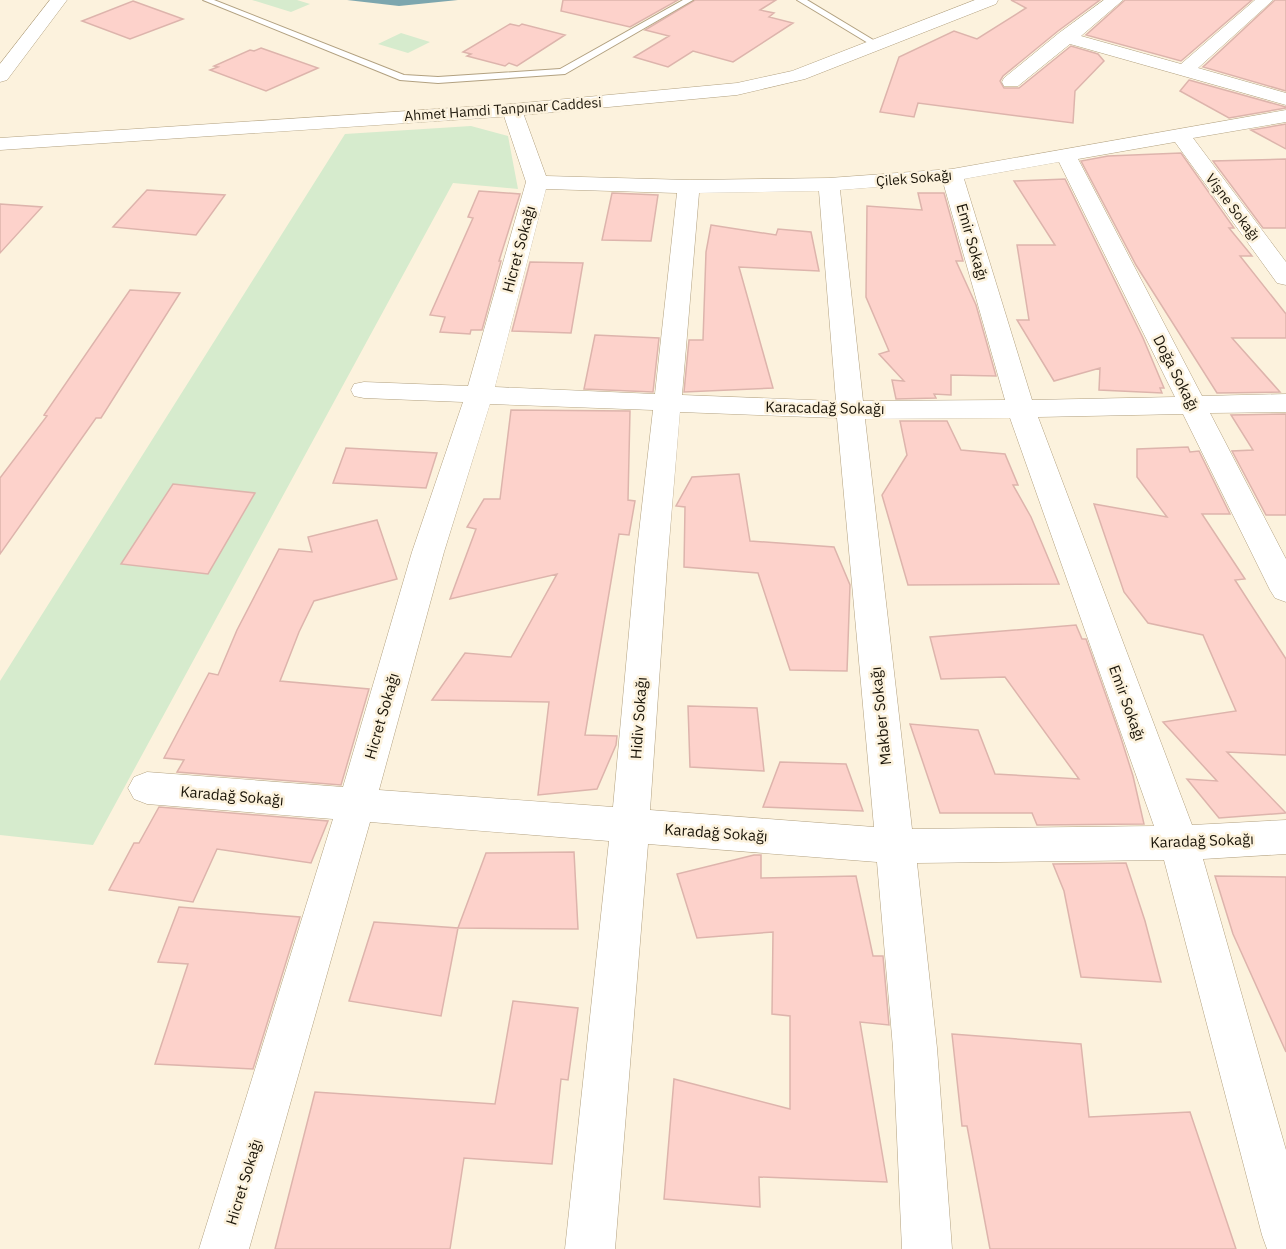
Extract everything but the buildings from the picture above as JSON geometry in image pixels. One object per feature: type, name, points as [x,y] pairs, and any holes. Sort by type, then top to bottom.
[{"type":"street","points":[[0,76],[59,0]]},
{"type":"street","name":"Ahmet Hamdi Tanpınar Caddesi","points":[[0,144],[512,110],[737,89],[798,75],[990,0]]},
{"type":"street","points":[[1011,82],[1065,37],[1115,0]]},
{"type":"street","points":[[1185,70],[1265,0]]},
{"type":"street","points":[[1065,37],[1286,99]]},
{"type":"street","points":[[512,110],[537,182]]},
{"type":"street","name":"Çilek Sokağı","points":[[537,182],[689,187],[829,184],[952,175],[1286,116]]},
{"type":"street","name":"Vişne Sokağı","points":[[1180,135],[1286,278]]},
{"type":"street","name":"Doğa Sokağı","points":[[1066,155],[1286,590]]},
{"type":"street","name":"Emir Sokağı","points":[[952,175],[1021,409],[1179,843],[1286,1235]]},
{"type":"street","name":"Hicret Sokağı","points":[[224,1249],[356,806],[428,552],[479,396],[537,182]]},
{"type":"street","name":"Makber Sokağı","points":[[829,184],[849,410],[924,1145],[927,1249]]},
{"type":"street","name":"Hidiv Sokağı","points":[[590,1249],[630,827],[666,403],[689,187]]},
{"type":"street","name":"Karacadağ Sokağı","points":[[364,390],[849,410],[1286,403]]},
{"type":"street","name":"Karadağ Sokağı","points":[[147,788],[895,846],[1179,843],[1286,837]]},
{"type":"lane","points":[[207,0],[403,78],[438,80],[561,72],[689,0]]},
{"type":"lane","points":[[801,0],[876,44]]},
{"type":"green space","points":[[252,0],[297,0],[310,4],[291,12]]},
{"type":"green space","points":[[401,33],[430,42],[408,53],[378,44]]},
{"type":"green space","points":[[471,126],[508,136],[518,189],[453,183],[93,845],[0,835],[0,681],[345,134]]},
{"type":"water","points":[[347,0],[458,0],[399,6]]}]
